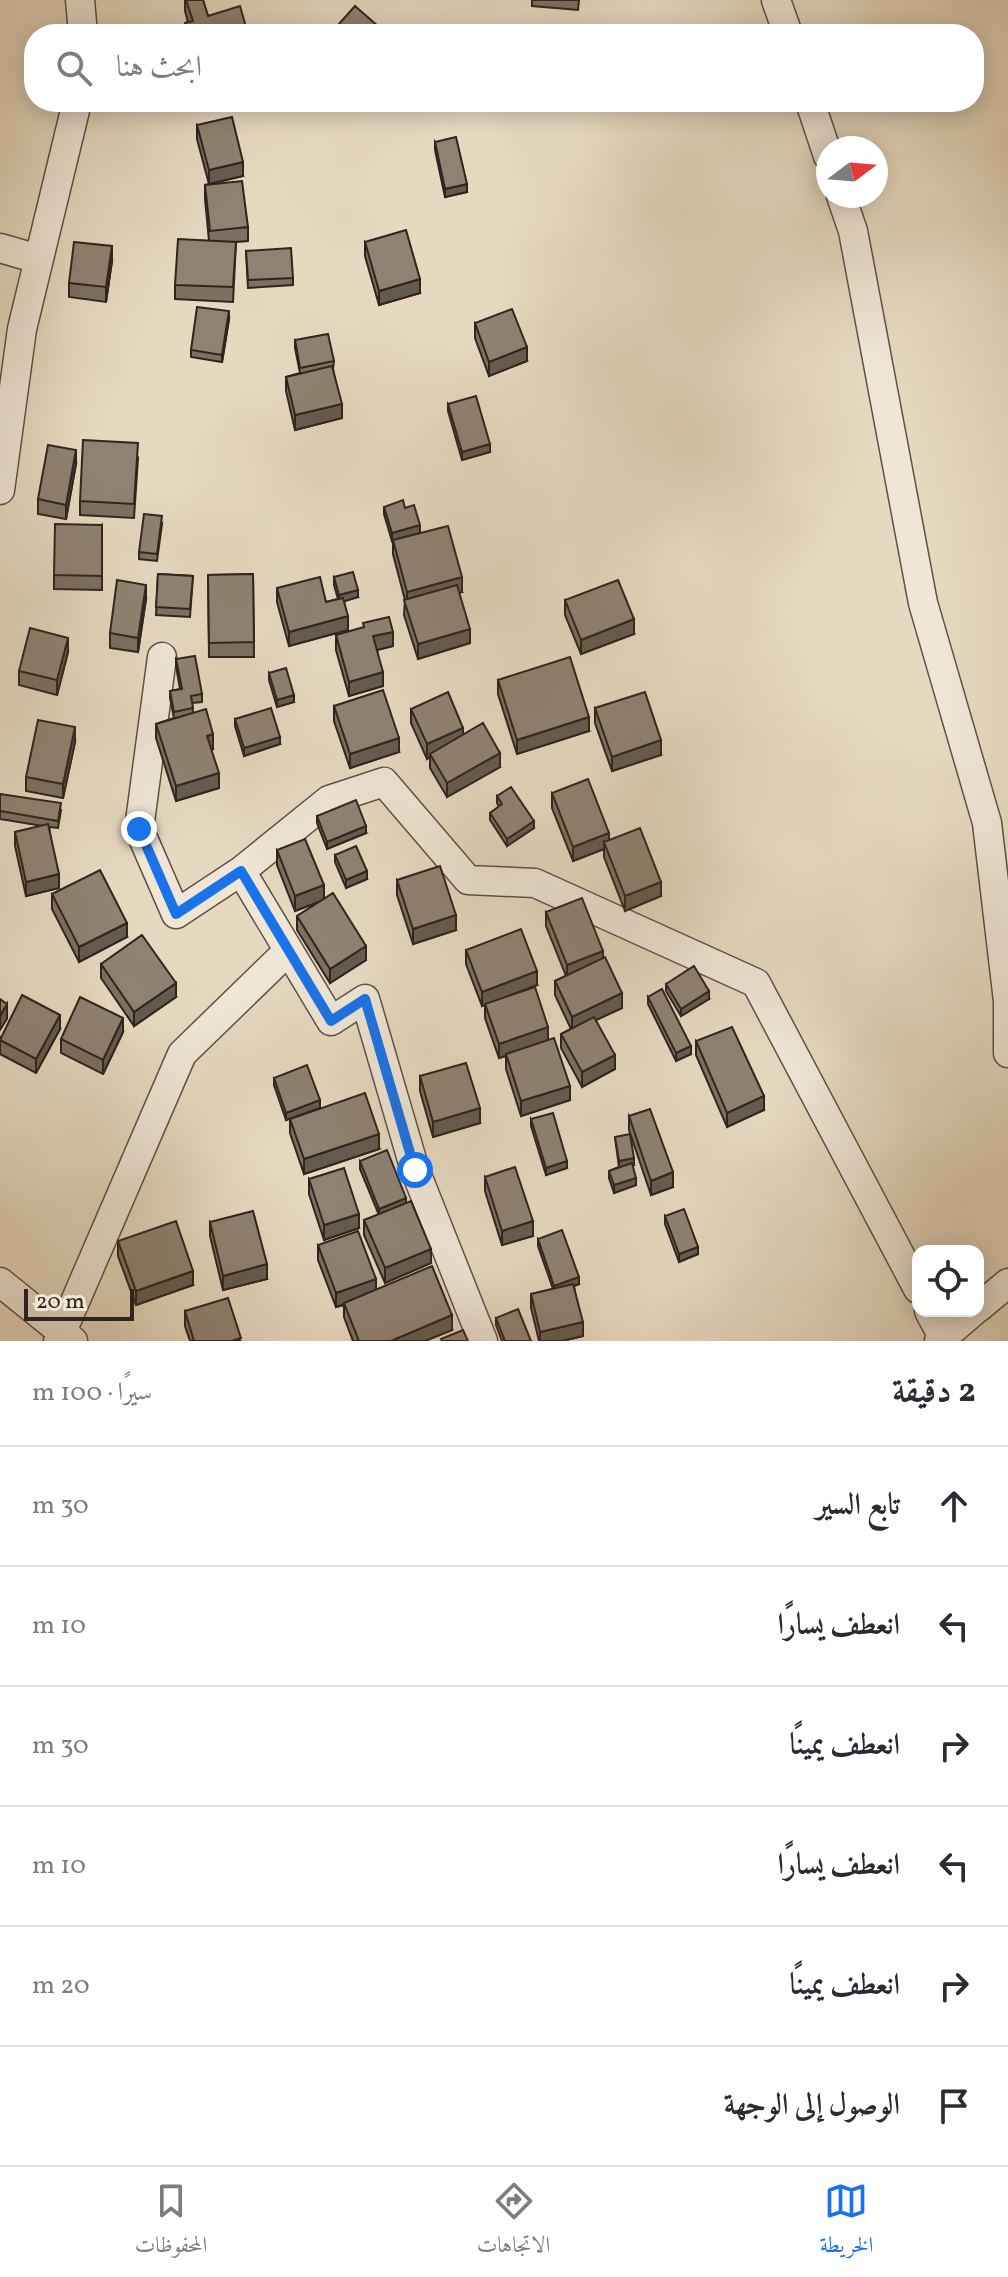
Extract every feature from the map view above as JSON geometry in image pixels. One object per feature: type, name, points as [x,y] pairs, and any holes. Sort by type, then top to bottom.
[{"type":"street","points":[[80,0],[82,24]]},
{"type":"street","points":[[776,0],[784,24]]},
{"type":"street","points":[[0,488],[22,329],[75,112]]},
{"type":"street","points":[[813,112],[821,136]]},
{"type":"street","points":[[845,208],[856,247],[923,603],[987,823],[1008,1001],[1008,1053]]},
{"type":"street","points":[[0,248],[38,259]]},
{"type":"street","points":[[162,657],[139,829],[176,914],[241,871],[329,800],[384,782],[468,880],[535,883],[756,983],[912,1278]]},
{"type":"street","points":[[241,871],[331,1021],[365,999],[415,1170],[483,1341]]},
{"type":"street","points":[[0,1282],[64,1338],[182,1054],[287,952]]},
{"type":"street","points":[[984,1303],[1008,1283]]},
{"type":"street","points":[[932,1317],[941,1339],[968,1317]]},
{"type":"building","points":[[186,0],[203,0],[208,16],[240,6],[245,24],[185,24],[193,21]]},
{"type":"building","points":[[355,6],[376,24],[339,24]]},
{"type":"building","points":[[232,117],[243,162],[209,170],[197,125]]},
{"type":"building","points":[[456,137],[467,184],[445,189],[435,142]]},
{"type":"building","points":[[242,181],[248,227],[210,231],[205,185]]},
{"type":"building","points":[[406,230],[420,279],[379,291],[365,242]]},
{"type":"building","points":[[178,239],[236,242],[233,287],[175,285]]},
{"type":"building","points":[[74,242],[112,246],[106,287],[69,283]]},
{"type":"building","points":[[291,248],[293,278],[248,280],[246,251]]},
{"type":"building","points":[[197,307],[229,311],[222,355],[191,350]]},
{"type":"building","points":[[512,309],[527,347],[489,362],[475,323]]},
{"type":"building","points":[[328,334],[334,361],[300,368],[295,340]]},
{"type":"building","points":[[332,366],[342,404],[295,415],[286,377]]},
{"type":"building","points":[[476,396],[490,444],[462,452],[448,404]]},
{"type":"building","points":[[83,440],[138,443],[134,504],[80,501]]},
{"type":"building","points":[[48,445],[76,450],[66,505],[38,499]]},
{"type":"building","points":[[403,500],[405,508],[414,505],[420,525],[392,533],[384,507]]},
{"type":"building","points":[[144,514],[162,516],[157,554],[139,552]]},
{"type":"building","points":[[55,524],[102,525],[102,576],[54,575]]},
{"type":"building","points":[[448,526],[462,577],[407,592],[393,540]]},
{"type":"building","points":[[353,572],[358,590],[339,595],[334,577]]},
{"type":"building","points":[[158,574],[193,576],[190,609],[156,607]]},
{"type":"building","points":[[253,574],[254,642],[209,643],[208,575]]},
{"type":"building","points":[[320,577],[326,602],[343,598],[348,616],[289,632],[277,588]]},
{"type":"building","points":[[117,580],[146,585],[138,638],[110,633]]},
{"type":"building","points":[[618,580],[634,619],[581,640],[565,600]]},
{"type":"building","points":[[457,585],[470,629],[418,644],[404,600]]},
{"type":"building","points":[[389,617],[393,632],[373,636],[383,672],[349,682],[336,635],[364,627],[363,623]]},
{"type":"building","points":[[30,628],[68,638],[57,680],[19,671]]},
{"type":"building","points":[[195,656],[202,694],[191,696],[193,708],[174,712],[170,691],[182,689],[176,659]]},
{"type":"building","points":[[570,657],[589,717],[517,740],[498,680]]},
{"type":"building","points":[[286,668],[294,695],[277,700],[269,673]]},
{"type":"building","points":[[383,690],[399,738],[350,754],[334,706]]},
{"type":"building","points":[[448,692],[463,728],[427,744],[411,709]]},
{"type":"building","points":[[645,692],[661,740],[612,757],[595,708]]},
{"type":"building","points":[[271,708],[280,737],[244,748],[235,719]]},
{"type":"building","points":[[206,709],[213,734],[207,736],[219,773],[176,786],[156,724]]},
{"type":"building","points":[[38,720],[75,727],[63,784],[26,777]]},
{"type":"building","points":[[483,723],[500,753],[447,783],[430,754]]},
{"type":"building","points":[[588,779],[609,833],[573,847],[552,793]]},
{"type":"building","points":[[511,787],[534,821],[507,839],[490,813],[502,804],[497,796]]},
{"type":"building","points":[[0,794],[61,803],[58,821],[0,811]]},
{"type":"building","points":[[356,800],[366,826],[327,842],[317,816]]},
{"type":"building","points":[[48,824],[59,874],[26,882],[15,832]]},
{"type":"building","points":[[640,828],[661,882],[625,896],[604,842]]},
{"type":"building","points":[[305,839],[324,885],[295,896],[277,850]]},
{"type":"building","points":[[356,846],[367,871],[346,880],[335,855]]},
{"type":"building","points":[[440,866],[456,915],[413,929],[397,880]]},
{"type":"building","points":[[100,870],[127,923],[79,947],[52,894]]},
{"type":"building","points":[[333,893],[366,946],[330,969],[297,916]]},
{"type":"building","points":[[582,898],[603,951],[567,965],[546,912]]},
{"type":"building","points":[[521,929],[537,971],[482,992],[466,950]]},
{"type":"building","points":[[142,935],[176,983],[134,1012],[101,964]]},
{"type":"building","points":[[605,957],[622,993],[572,1017],[555,981]]},
{"type":"building","points":[[694,966],[709,991],[681,1009],[666,984]]},
{"type":"building","points":[[535,987],[548,1027],[499,1044],[485,1004]]},
{"type":"building","points":[[662,989],[691,1046],[676,1053],[648,997]]},
{"type":"building","points":[[22,995],[60,1015],[36,1059],[0,1040]]},
{"type":"building","points":[[80,997],[123,1018],[103,1060],[61,1039]]},
{"type":"building","points":[[0,999],[7,1004],[0,1016]]},
{"type":"building","points":[[594,1017],[615,1055],[582,1072],[561,1034]]},
{"type":"building","points":[[732,1027],[764,1096],[727,1113],[696,1041]]},
{"type":"building","points":[[554,1038],[570,1086],[521,1101],[506,1054]]},
{"type":"building","points":[[466,1063],[480,1108],[433,1122],[420,1076]]},
{"type":"building","points":[[307,1065],[320,1100],[286,1113],[274,1078]]},
{"type":"building","points":[[365,1093],[379,1134],[304,1159],[290,1119]]},
{"type":"building","points":[[650,1109],[673,1172],[651,1181],[629,1116]]},
{"type":"building","points":[[553,1113],[567,1161],[546,1168],[531,1119]]},
{"type":"building","points":[[630,1134],[634,1158],[619,1161],[615,1137]]},
{"type":"building","points":[[387,1150],[406,1198],[379,1209],[360,1161]]},
{"type":"building","points":[[632,1163],[636,1178],[614,1185],[609,1171]]},
{"type":"building","points":[[515,1167],[533,1221],[502,1231],[485,1177]]},
{"type":"building","points":[[344,1168],[359,1214],[324,1225],[309,1179]]},
{"type":"building","points":[[411,1201],[431,1249],[385,1268],[364,1220]]},
{"type":"building","points":[[684,1209],[698,1247],[679,1254],[665,1216]]},
{"type":"building","points":[[253,1211],[267,1264],[223,1276],[210,1222]]},
{"type":"building","points":[[176,1221],[193,1271],[136,1291],[118,1241]]},
{"type":"building","points":[[562,1230],[579,1277],[554,1286],[538,1239]]},
{"type":"building","points":[[358,1231],[376,1279],[336,1293],[318,1245]]},
{"type":"building","points":[[432,1266],[452,1315],[391,1341],[359,1341],[344,1303]]},
{"type":"building","points":[[573,1284],[583,1322],[540,1332],[531,1294]]},
{"type":"building","points":[[228,1298],[241,1338],[232,1341],[194,1341],[185,1311]]},
{"type":"building","points":[[518,1309],[531,1341],[505,1341],[496,1318]]},
{"type":"building","points":[[463,1330],[468,1341],[441,1339]]},
{"type":"route","points":[[139,829],[176,914],[241,871],[331,1021],[365,999],[415,1170]]}]
